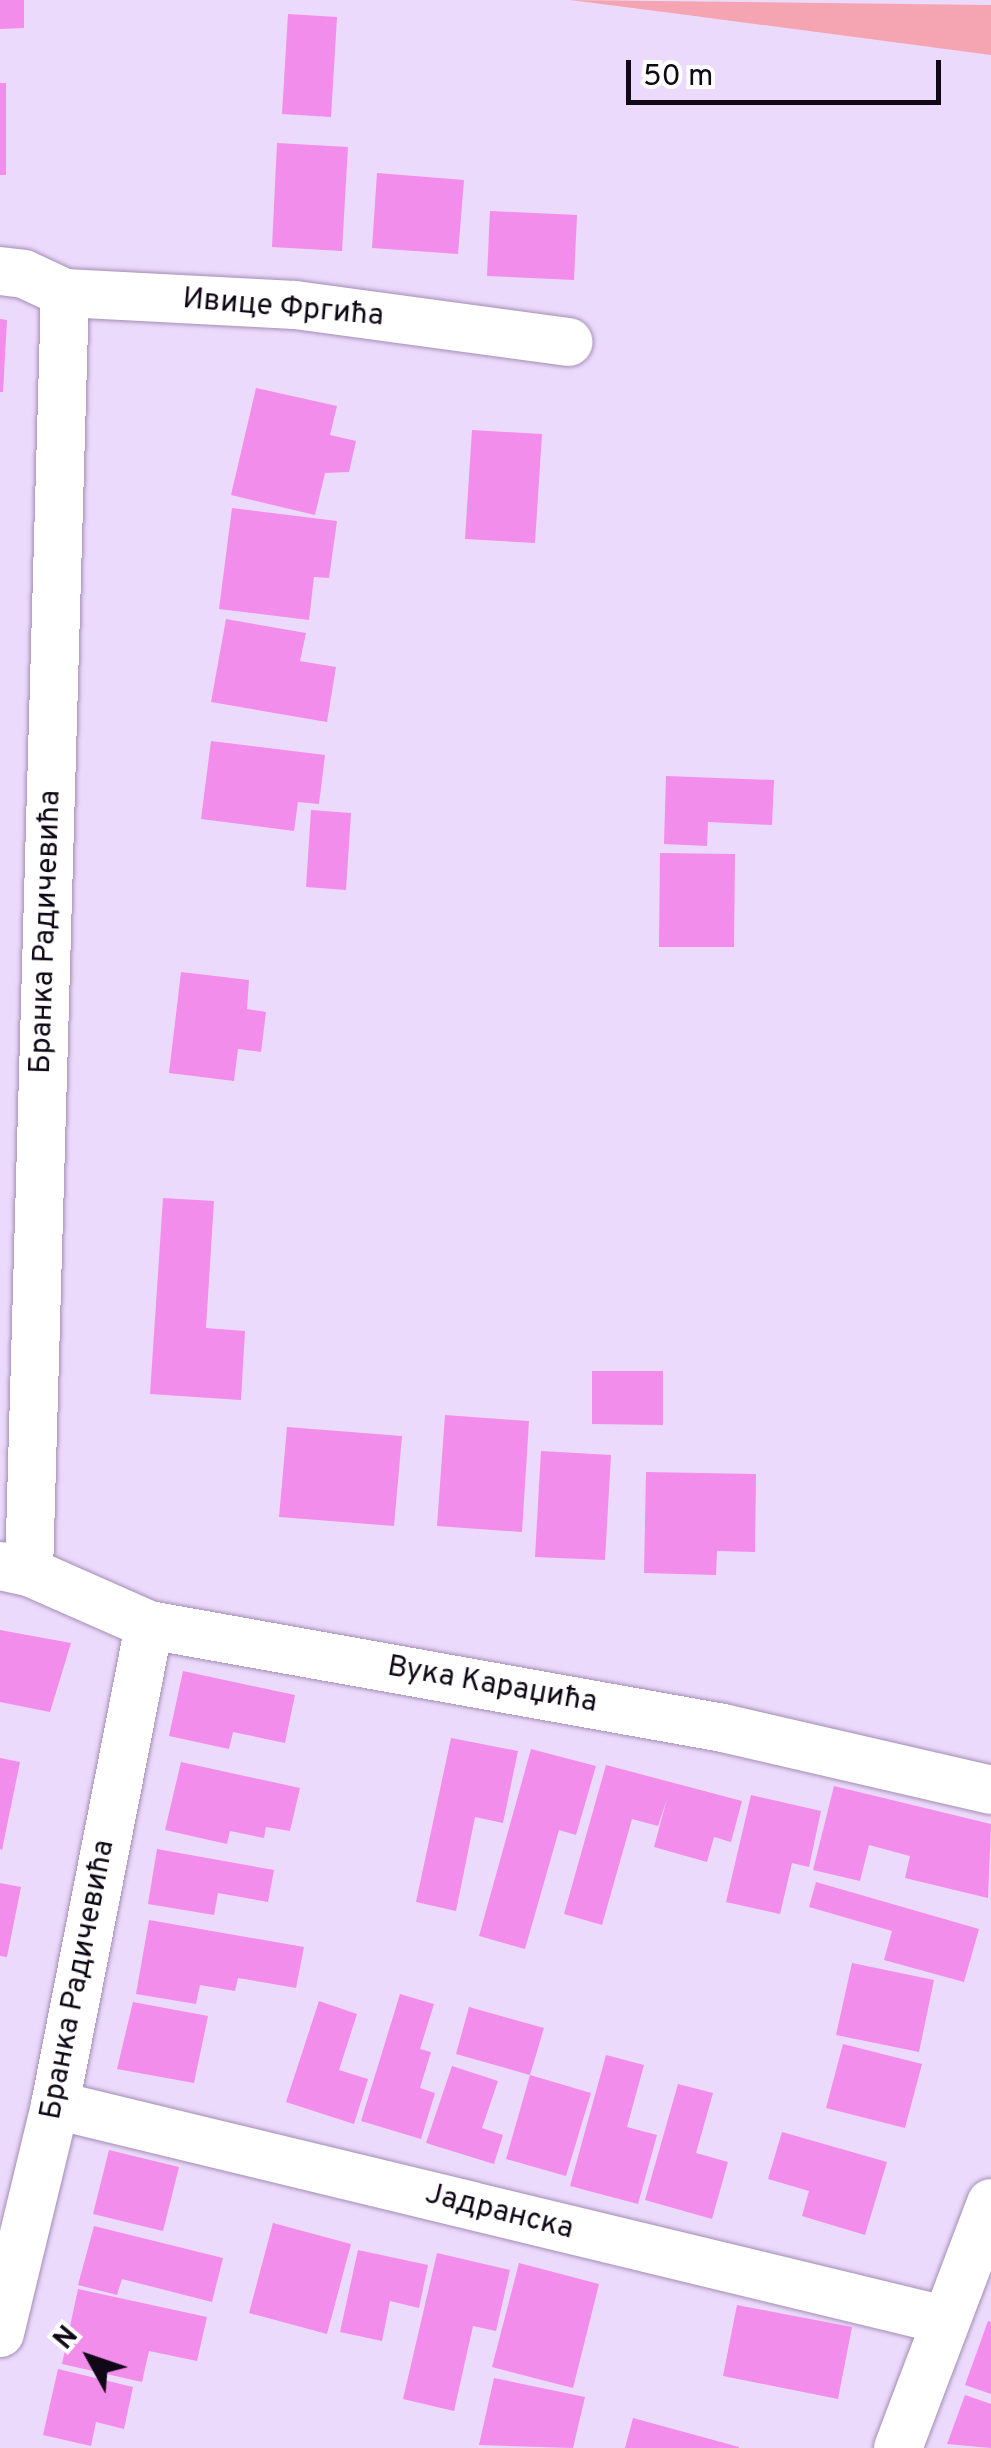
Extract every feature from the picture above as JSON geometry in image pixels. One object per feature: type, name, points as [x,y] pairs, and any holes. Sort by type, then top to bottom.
[{"type":"street","name":"Ивице Фргића","points":[[0,272],[24,274],[65,293],[296,305],[569,342]]},
{"type":"street","name":"Бранка Радичевића","points":[[14,1569],[65,293]]},
{"type":"street","name":"Вука Караџића","points":[[14,1569],[149,1625],[724,1728],[991,1790]]},
{"type":"street","name":"Бранка Радичевића","points":[[0,2333],[55,2105],[149,1625]]},
{"type":"street","name":"Јадранска","points":[[55,2105],[944,2320]]},
{"type":"street","points":[[898,2448],[991,2203]]},
{"type":"shaded area","points":[[570,0],[991,5],[991,55],[687,15]]},
{"type":"building","points":[[0,0],[24,0],[24,28],[0,29]]},
{"type":"building","points":[[288,14],[337,17],[331,117],[282,114]]},
{"type":"building","points":[[0,83],[6,83],[6,175],[0,175]]},
{"type":"building","points":[[277,143],[348,147],[342,251],[272,247]]},
{"type":"building","points":[[377,173],[464,180],[458,254],[372,248]]},
{"type":"building","points":[[490,211],[577,215],[574,280],[487,276]]},
{"type":"building","points":[[0,319],[7,320],[3,392],[0,392]]},
{"type":"building","points":[[256,388],[337,406],[330,435],[356,441],[349,472],[325,473],[315,515],[231,495]]},
{"type":"building","points":[[472,430],[542,434],[535,543],[465,539]]},
{"type":"building","points":[[232,508],[337,521],[329,578],[314,577],[309,620],[219,609]]},
{"type":"building","points":[[226,619],[306,633],[300,661],[336,667],[327,722],[211,702]]},
{"type":"building","points":[[211,741],[325,755],[319,804],[298,802],[294,831],[201,819]]},
{"type":"building","points":[[666,776],[774,780],[772,825],[708,822],[707,846],[664,844]]},
{"type":"building","points":[[311,810],[351,813],[346,890],[306,887]]},
{"type":"building","points":[[660,853],[735,854],[734,947],[659,947]]},
{"type":"building","points":[[181,972],[249,980],[247,1009],[266,1012],[261,1052],[238,1049],[234,1081],[169,1073]]},
{"type":"building","points":[[163,1198],[214,1201],[206,1328],[245,1331],[241,1400],[150,1394]]},
{"type":"building","points":[[592,1371],[663,1371],[663,1425],[592,1424]]},
{"type":"building","points":[[445,1415],[529,1421],[522,1532],[437,1526]]},
{"type":"building","points":[[287,1427],[402,1436],[394,1526],[279,1517]]},
{"type":"building","points":[[541,1451],[611,1455],[605,1560],[535,1557]]},
{"type":"building","points":[[646,1472],[756,1474],[755,1552],[717,1551],[716,1575],[644,1573]]},
{"type":"building","points":[[0,1630],[71,1643],[50,1712],[0,1702]]},
{"type":"building","points":[[183,1671],[295,1695],[285,1743],[233,1732],[229,1749],[169,1736]]},
{"type":"building","points":[[451,1738],[518,1751],[503,1823],[475,1817],[456,1911],[416,1902]]},
{"type":"building","points":[[531,1749],[596,1766],[576,1835],[559,1830],[525,1949],[479,1936]]},
{"type":"building","points":[[0,1758],[20,1762],[2,1850],[0,1849]]},
{"type":"building","points":[[181,1762],[300,1788],[290,1831],[266,1827],[264,1838],[230,1831],[227,1844],[165,1830]]},
{"type":"building","points":[[606,1765],[742,1801],[731,1842],[714,1837],[707,1862],[654,1847],[667,1799],[658,1826],[632,1819],[602,1925],[564,1914]]},
{"type":"building","points":[[834,1786],[991,1824],[988,1898],[905,1878],[910,1856],[869,1845],[860,1881],[813,1870]]},
{"type":"building","points":[[751,1795],[821,1811],[809,1867],[792,1863],[780,1914],[726,1902]]},
{"type":"building","points":[[157,1849],[274,1870],[268,1902],[218,1893],[214,1915],[148,1904]]},
{"type":"building","points":[[816,1882],[979,1929],[964,1982],[884,1960],[892,1931],[809,1907]]},
{"type":"building","points":[[0,1883],[21,1887],[7,1957],[0,1956]]},
{"type":"building","points":[[149,1920],[304,1947],[296,1988],[238,1978],[235,1991],[200,1985],[196,2004],[136,1994]]},
{"type":"building","points":[[852,1963],[934,1980],[919,2052],[836,2035]]},
{"type":"building","points":[[400,1994],[434,2004],[420,2049],[431,2052],[420,2088],[435,2093],[421,2139],[361,2121]]},
{"type":"building","points":[[319,2001],[357,2014],[339,2070],[368,2079],[354,2124],[286,2102]]},
{"type":"building","points":[[133,2002],[208,2016],[194,2083],[117,2069]]},
{"type":"building","points":[[469,2007],[544,2028],[530,2075],[456,2054]]},
{"type":"building","points":[[843,2044],[922,2064],[905,2128],[826,2108]]},
{"type":"building","points":[[606,2055],[644,2065],[627,2127],[657,2135],[638,2204],[570,2186]]},
{"type":"building","points":[[452,2066],[498,2081],[482,2128],[503,2135],[494,2164],[426,2143]]},
{"type":"building","points":[[530,2075],[591,2093],[566,2176],[506,2159]]},
{"type":"building","points":[[678,2084],[713,2093],[696,2153],[728,2162],[712,2219],[645,2200]]},
{"type":"building","points":[[782,2132],[887,2162],[865,2235],[802,2216],[809,2191],[768,2179]]},
{"type":"building","points":[[109,2150],[179,2167],[163,2231],[93,2214]]},
{"type":"building","points":[[273,2223],[351,2244],[327,2334],[249,2313]]},
{"type":"building","points":[[94,2226],[223,2258],[212,2302],[122,2279],[117,2295],[78,2285]]},
{"type":"building","points":[[358,2250],[428,2265],[419,2308],[390,2301],[382,2341],[340,2332]]},
{"type":"building","points":[[437,2253],[510,2270],[496,2331],[473,2326],[454,2411],[403,2399]]},
{"type":"building","points":[[519,2263],[599,2284],[573,2388],[492,2367]]},
{"type":"building","points":[[78,2289],[207,2317],[197,2361],[149,2351],[142,2382],[62,2364]]},
{"type":"building","points":[[737,2305],[852,2327],[838,2399],[723,2376]]},
{"type":"building","points":[[988,2321],[991,2322],[991,2394],[965,2385]]},
{"type":"building","points":[[58,2369],[133,2387],[124,2429],[96,2422],[91,2446],[43,2435]]},
{"type":"building","points":[[494,2378],[585,2397],[573,2448],[479,2445]]},
{"type":"building","points":[[965,2395],[991,2404],[991,2448],[947,2444]]},
{"type":"building","points":[[633,2418],[739,2447],[739,2448],[625,2448]]}]
